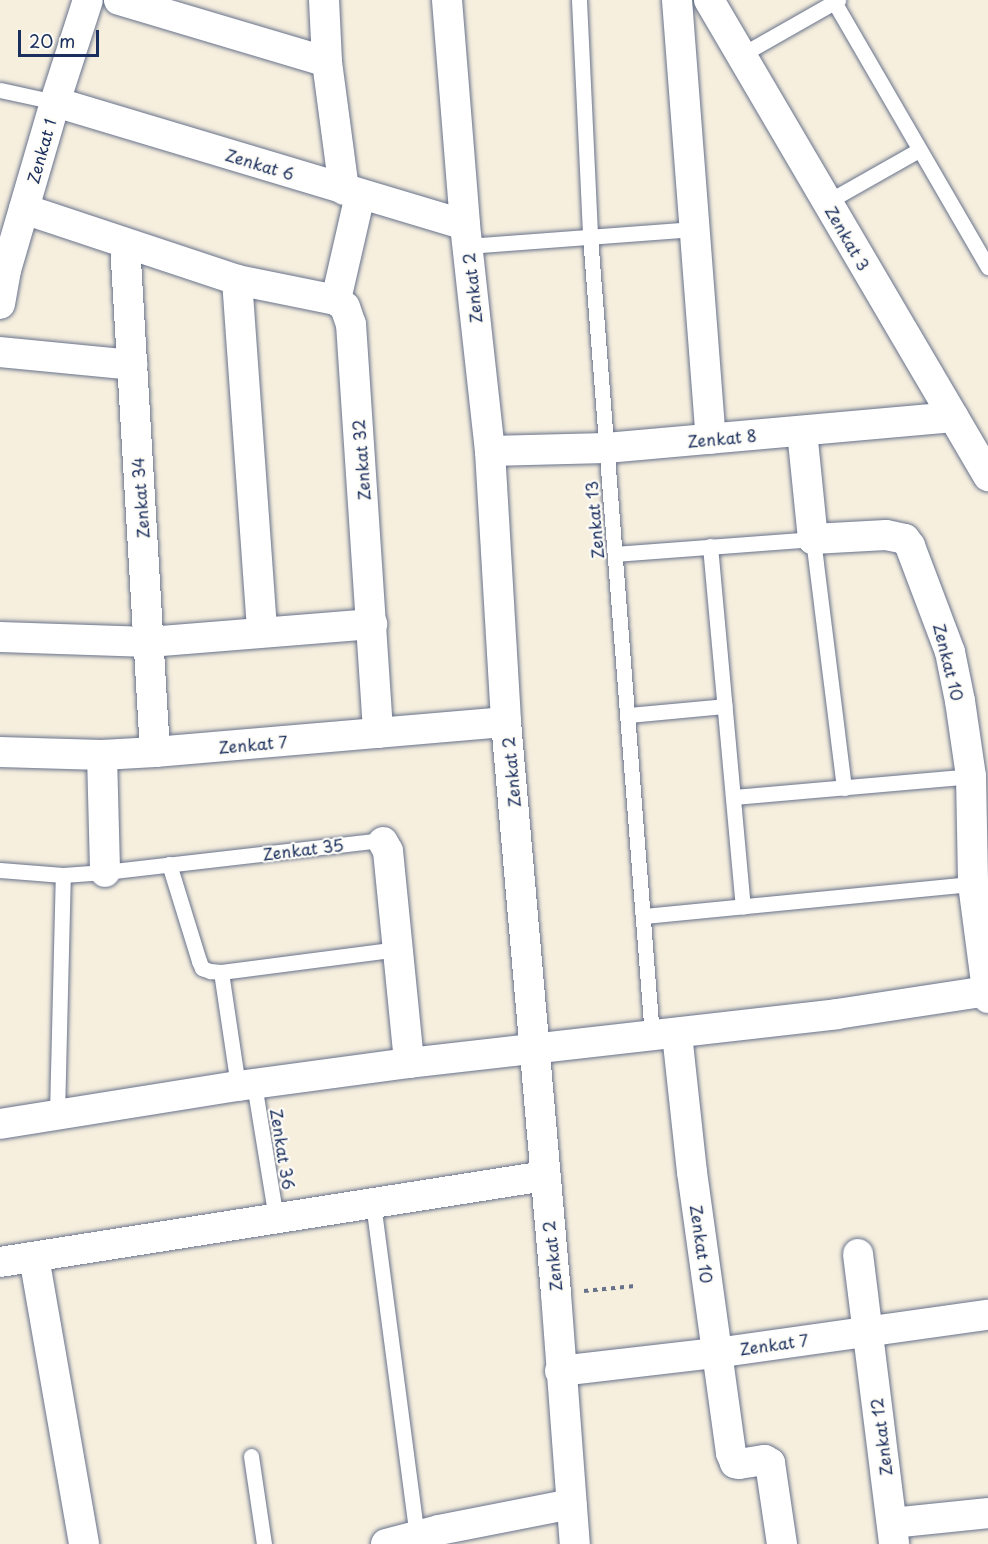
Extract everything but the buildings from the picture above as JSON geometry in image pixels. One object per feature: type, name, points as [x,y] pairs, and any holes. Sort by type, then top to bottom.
[{"type":"street","name":"Zenkat 1","points":[[0,304],[6,270],[55,102],[88,0]]},
{"type":"street","points":[[119,0],[192,11],[327,62]]},
{"type":"street","points":[[24,210],[237,280],[336,300],[352,193],[327,62],[324,0]]},
{"type":"street","name":"Zenkat 2","points":[[447,0],[466,235],[490,451],[507,722],[575,1544]]},
{"type":"street","points":[[677,0],[711,439]]},
{"type":"street","name":"Zenkat 3","points":[[709,0],[988,476]]},
{"type":"street","name":"Zenkat 6","points":[[55,102],[352,193],[466,235]]},
{"type":"street","name":"Zenkat 34","points":[[125,244],[155,752]]},
{"type":"street","points":[[237,280],[262,632]]},
{"type":"street","name":"Zenkat 32","points":[[336,300],[345,307],[351,324],[378,733]]},
{"type":"street","points":[[0,352],[132,365]]},
{"type":"street","name":"Zenkat 8","points":[[490,451],[606,448],[954,417]]},
{"type":"street","points":[[802,431],[813,539]]},
{"type":"street","name":"Zenkat 10","points":[[813,539],[894,535],[905,539],[910,546],[950,652],[960,701],[971,776],[973,884],[988,994]]},
{"type":"street","points":[[0,637],[149,642],[372,624]]},
{"type":"street","name":"Zenkat 7","points":[[0,752],[102,754],[155,752],[507,722]]},
{"type":"street","points":[[102,754],[105,872]]},
{"type":"street","name":"Zenkat 35","points":[[383,842],[388,851],[409,1064]]},
{"type":"street","points":[[0,1124],[246,1085],[988,994]]},
{"type":"street","name":"Zenkat 10","points":[[665,1035],[692,1172],[731,1453],[735,1462],[739,1464],[765,1460],[770,1462],[782,1544]]},
{"type":"street","points":[[0,1262],[544,1176]]},
{"type":"street","name":"Zenkat 12","points":[[858,1254],[893,1533]]},
{"type":"street","points":[[34,1257],[84,1544]]},
{"type":"street","name":"Zenkat 7","points":[[560,1371],[716,1353],[988,1315]]},
{"type":"street","points":[[386,1544],[432,1537],[571,1504]]},
{"type":"street","points":[[893,1533],[988,1513]]},
{"type":"lane","name":"Zenkat 13","points":[[579,0],[590,236],[644,916],[665,1035]]},
{"type":"lane","points":[[741,55],[835,1],[988,267]]},
{"type":"lane","points":[[0,90],[55,102]]},
{"type":"lane","points":[[827,202],[919,150]]},
{"type":"lane","points":[[466,235],[590,236],[693,229]]},
{"type":"lane","points":[[615,554],[813,539],[844,788]]},
{"type":"lane","points":[[710,546],[743,906]]},
{"type":"lane","points":[[628,714],[725,706]]},
{"type":"lane","points":[[733,797],[971,776]]},
{"type":"lane","name":"Zenkat 35","points":[[0,870],[63,874],[105,872],[372,841],[383,842]]},
{"type":"lane","points":[[169,864],[202,968],[221,972],[397,949]]},
{"type":"lane","points":[[57,1114],[63,874]]},
{"type":"lane","points":[[644,916],[973,884]]},
{"type":"lane","name":"Zenkat 36","points":[[221,972],[276,1218]]},
{"type":"lane","points":[[373,1203],[432,1537]]},
{"type":"lane","points":[[250,1456],[264,1544]]},
{"type":"path","points":[[556,1294],[635,1286]]}]
